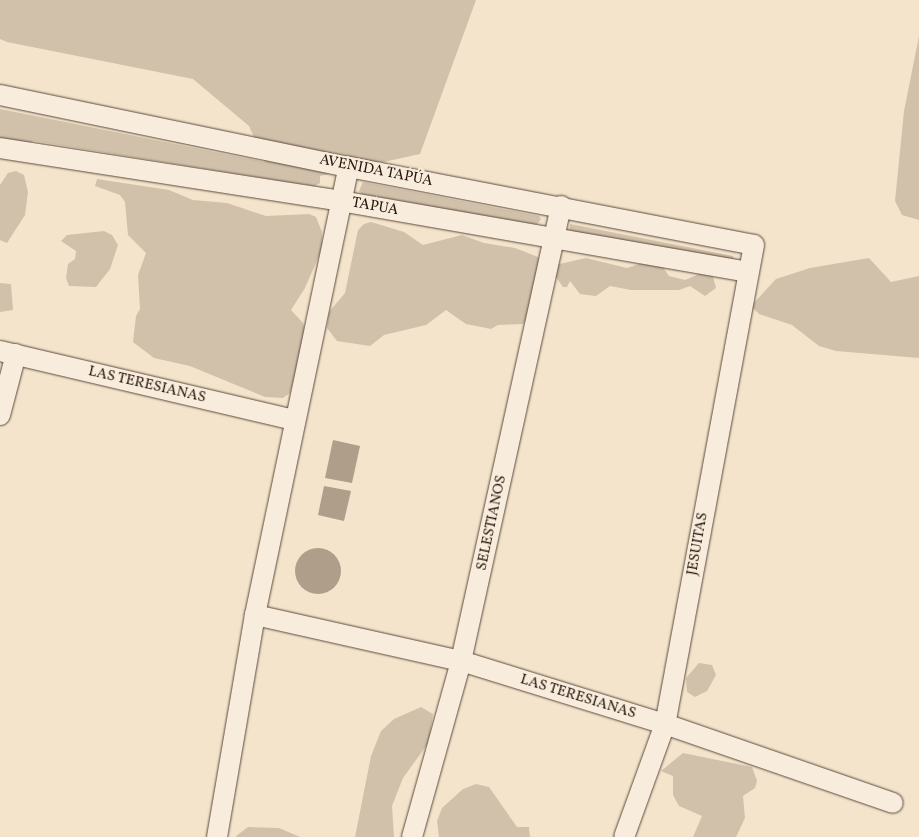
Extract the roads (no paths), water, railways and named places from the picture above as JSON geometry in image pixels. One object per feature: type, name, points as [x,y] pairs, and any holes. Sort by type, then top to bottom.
[{"type":"street","name":"AVENIDA TAPÚA","points":[[0,94],[349,167],[561,206],[754,245]]},
{"type":"street","name":"TAPUA","points":[[0,148],[342,201],[748,272]]},
{"type":"street","points":[[217,837],[255,615],[294,420],[349,167]]},
{"type":"street","name":"SELESTIANOS","points":[[412,837],[461,661],[561,206]]},
{"type":"street","name":"JESUITAS","points":[[624,837],[665,724],[754,245]]},
{"type":"street","points":[[0,414],[8,352]]},
{"type":"street","name":"LAS TERESIANAS","points":[[8,352],[294,420]]},
{"type":"street","name":"LAS TERESIANAS","points":[[255,615],[461,661],[665,724],[893,803]]}]
